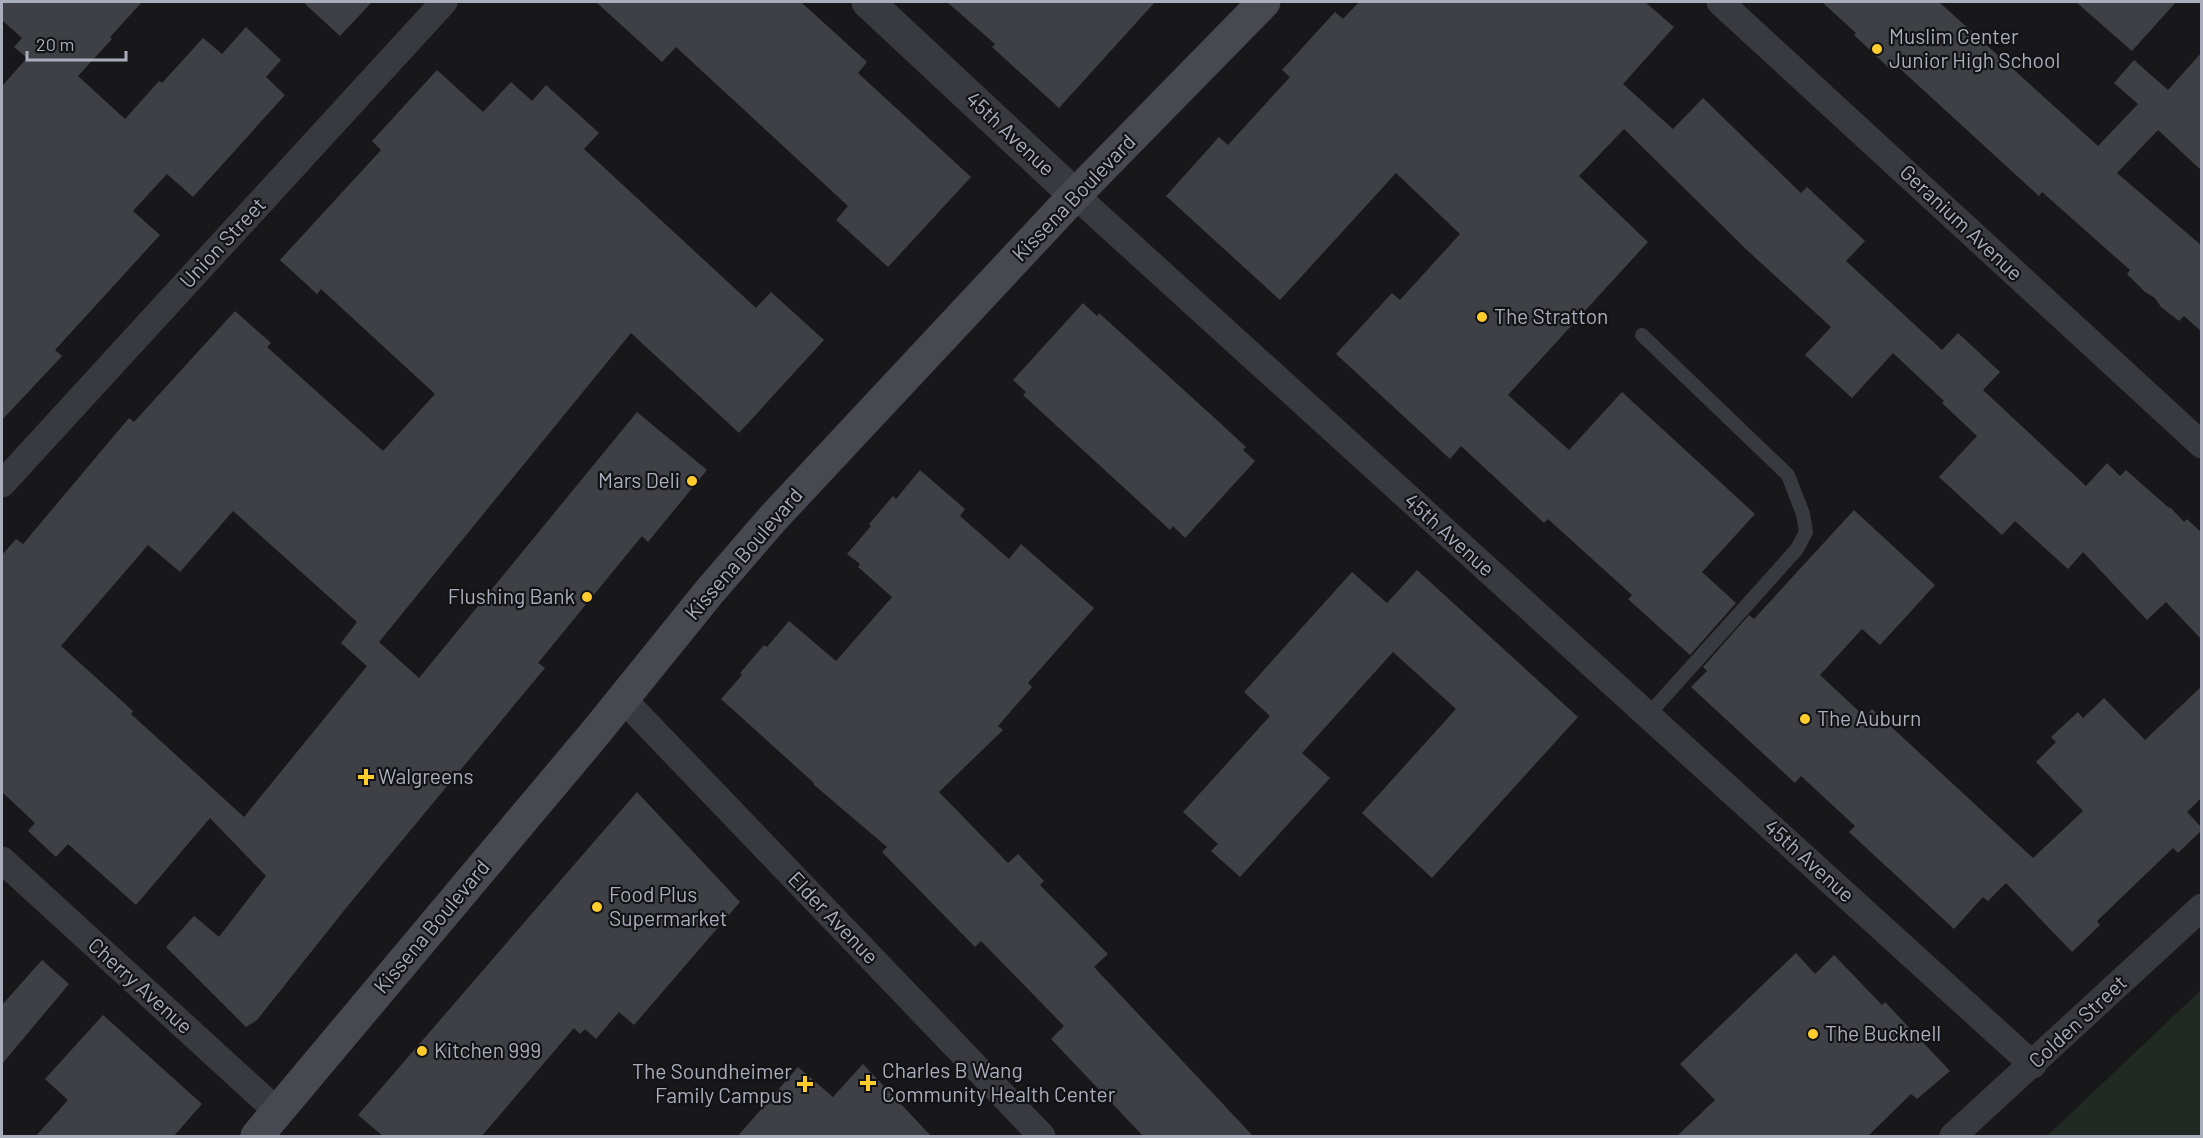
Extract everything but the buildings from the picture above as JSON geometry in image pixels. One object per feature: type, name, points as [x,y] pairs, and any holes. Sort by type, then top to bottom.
[{"type":"main road","name":"Kissena Boulevard","points":[[267,1124],[774,517],[1075,195],[1264,2]]},
{"type":"street","name":"Union Street","points":[[2,484],[444,2]]},
{"type":"street","name":"45th Avenue","points":[[868,2],[1075,195],[2033,1065]]},
{"type":"street","name":"Geranium Avenue","points":[[1719,2],[2202,445]]},
{"type":"street","name":"Elder Avenue","points":[[623,699],[1042,1137]]},
{"type":"street","name":"Cherry Avenue","points":[[2,860],[267,1124]]},
{"type":"street","name":"Colden Street","points":[[1953,1137],[2202,907]]},
{"type":"lane","points":[[1642,335],[1788,475],[1803,514],[1806,532],[1797,549],[1648,715]]},
{"type":"shaded area","points":[[2201,990],[2201,1136],[2047,1136]]},
{"type":"place","name":"Muslim Center Junior High School","points":[[1877,49]]},
{"type":"place","name":"The Stratton","points":[[1482,317]]},
{"type":"place","name":"Mars Deli","points":[[692,481]]},
{"type":"place","name":"Flushing Bank","points":[[587,597]]},
{"type":"place","name":"The Auburn","points":[[1805,719]]},
{"type":"place","name":"Walgreens","points":[[366,777]]},
{"type":"place","name":"Food Plus Supermarket","points":[[597,907]]},
{"type":"place","name":"The Bucknell","points":[[1813,1034]]},
{"type":"place","name":"Kitchen 999","points":[[422,1051]]},
{"type":"place","name":"Charles B Wang Community Health Center","points":[[868,1083]]},
{"type":"place","name":"The Soundheimer Family Campus","points":[[805,1084]]}]
